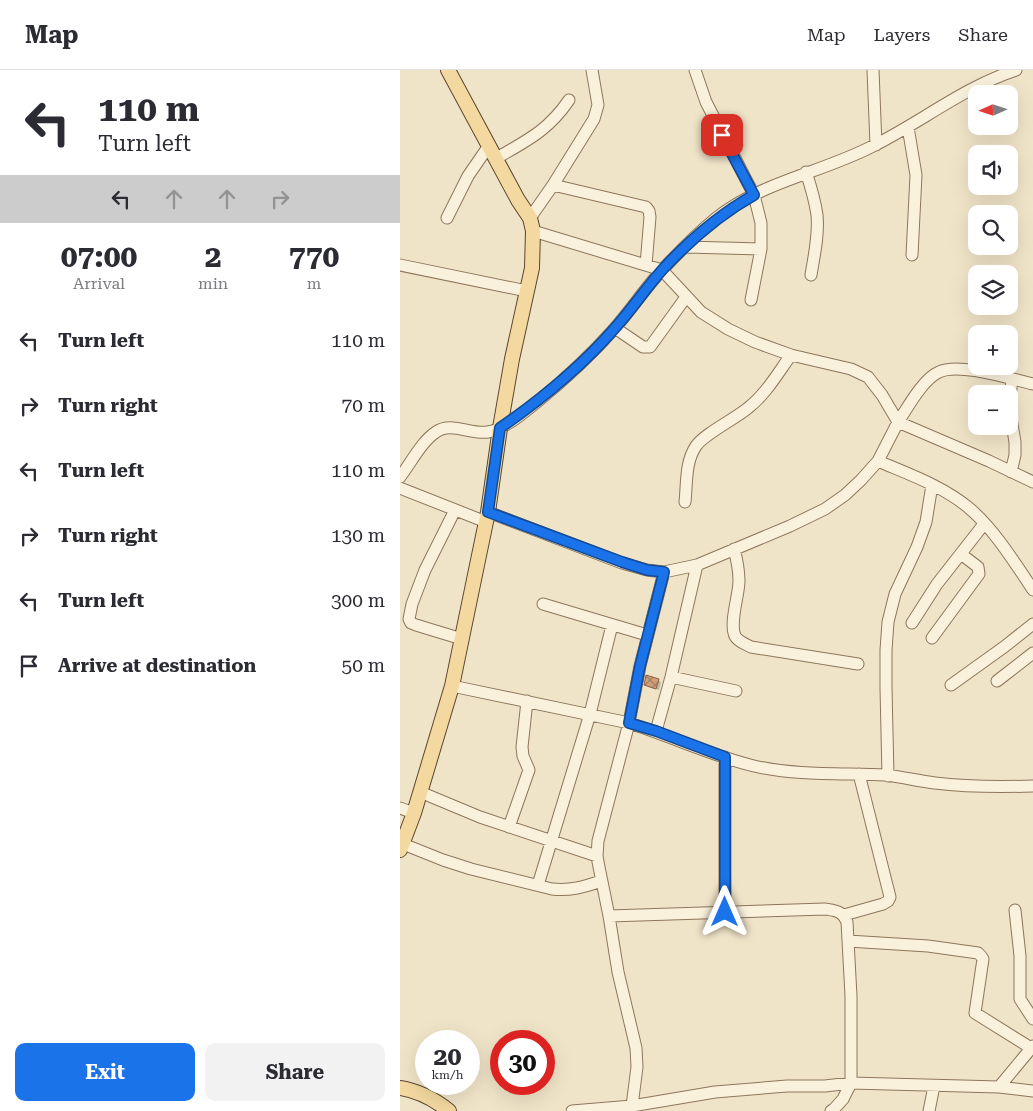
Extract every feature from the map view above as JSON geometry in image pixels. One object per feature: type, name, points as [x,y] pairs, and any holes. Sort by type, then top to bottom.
[{"type":"main road","points":[[401,847],[414,813],[452,686],[487,517],[512,358],[532,268],[532,224],[488,147],[448,70]]},
{"type":"main road","points":[[400,1088],[413,1090],[429,1097],[449,1111]]},
{"type":"street","points":[[592,70],[598,98],[597,112],[532,224],[662,270],[701,312],[728,329],[755,342],[791,354],[851,369],[868,377],[882,395],[898,422],[1033,482]]},
{"type":"street","points":[[695,70],[706,102],[754,195],[761,222],[761,249],[752,300]]},
{"type":"street","points":[[873,70],[876,145]]},
{"type":"street","points":[[400,477],[420,448],[435,432],[444,428],[454,428],[488,432],[500,428],[536,402],[566,376],[615,328],[662,270],[715,220],[734,206],[806,172],[876,145],[955,99],[1001,75],[1016,70]]},
{"type":"street","points":[[495,159],[547,127],[560,114],[569,100]]},
{"type":"street","points":[[908,127],[916,175],[912,255]]},
{"type":"street","points":[[447,218],[468,176],[488,147]]},
{"type":"street","points":[[806,172],[817,216],[817,237],[811,275]]},
{"type":"street","points":[[553,185],[646,207],[650,217],[646,265]]},
{"type":"street","points":[[686,247],[761,249]]},
{"type":"street","points":[[400,265],[527,292]]},
{"type":"street","points":[[615,328],[643,347],[650,347],[686,297]]},
{"type":"street","points":[[685,502],[688,470],[692,454],[697,445],[706,436],[731,421],[750,406],[765,391],[791,354]]},
{"type":"street","points":[[400,488],[455,510],[487,517],[647,570],[664,572],[697,565],[826,509],[861,480],[878,460],[898,422],[928,380],[940,371],[959,369],[981,372],[1033,384]]},
{"type":"street","points":[[1011,472],[1015,454],[1009,406],[1012,379]]},
{"type":"street","points":[[878,460],[932,485],[969,509],[1006,550],[1033,590]]},
{"type":"street","points":[[888,776],[886,650],[888,622],[895,594],[917,547],[926,522],[932,485]]},
{"type":"street","points":[[455,510],[425,570],[412,604],[409,619],[416,626],[462,639]]},
{"type":"street","points":[[912,623],[930,595],[984,524]]},
{"type":"street","points":[[734,549],[738,564],[739,581],[734,622],[735,636],[741,642],[751,647],[858,664]]},
{"type":"street","points":[[932,638],[979,574],[978,567],[961,554]]},
{"type":"street","points":[[656,731],[671,677],[697,565]]},
{"type":"street","points":[[632,1106],[637,1067],[636,1048],[618,972],[610,916],[601,882],[597,856],[598,841],[629,723],[647,635],[664,572]]},
{"type":"street","points":[[543,604],[647,635]]},
{"type":"street","points":[[951,685],[1033,624]]},
{"type":"street","points":[[538,885],[590,714],[612,625]]},
{"type":"street","points":[[997,680],[1032,656]]},
{"type":"street","points":[[671,677],[736,691]]},
{"type":"street","points":[[452,686],[629,723],[725,757],[754,766],[781,771],[888,776],[980,787],[1033,786]]},
{"type":"street","points":[[509,827],[529,770],[523,756],[522,747],[527,701]]},
{"type":"street","points":[[725,757],[725,912]]},
{"type":"street","points":[[844,915],[883,904],[888,901],[890,896],[859,774]]},
{"type":"street","points":[[420,792],[480,817],[597,856]]},
{"type":"street","points":[[400,808],[414,813]]},
{"type":"street","points":[[401,847],[471,869],[564,890],[576,889],[601,882]]},
{"type":"street","points":[[610,916],[825,909],[844,915],[848,922],[851,996],[851,1083],[843,1099],[831,1111]]},
{"type":"street","points":[[1015,910],[1020,956],[1020,999],[1033,1019]]},
{"type":"street","points":[[848,942],[911,945],[978,954],[981,956],[975,1013],[1032,1047],[999,1088]]},
{"type":"street","points":[[572,1111],[632,1106],[757,1087],[851,1083],[999,1088],[1033,1091]]},
{"type":"street","points":[[929,1111],[934,1086]]},
{"type":"building","points":[[646,675],[659,679],[656,689],[644,685]]},
{"type":"route","points":[[722,135],[754,195],[734,206],[715,220],[662,270],[597,348],[536,402],[500,428],[488,512],[622,562],[647,570],[664,572],[640,666],[629,723],[725,757],[725,912]]}]
